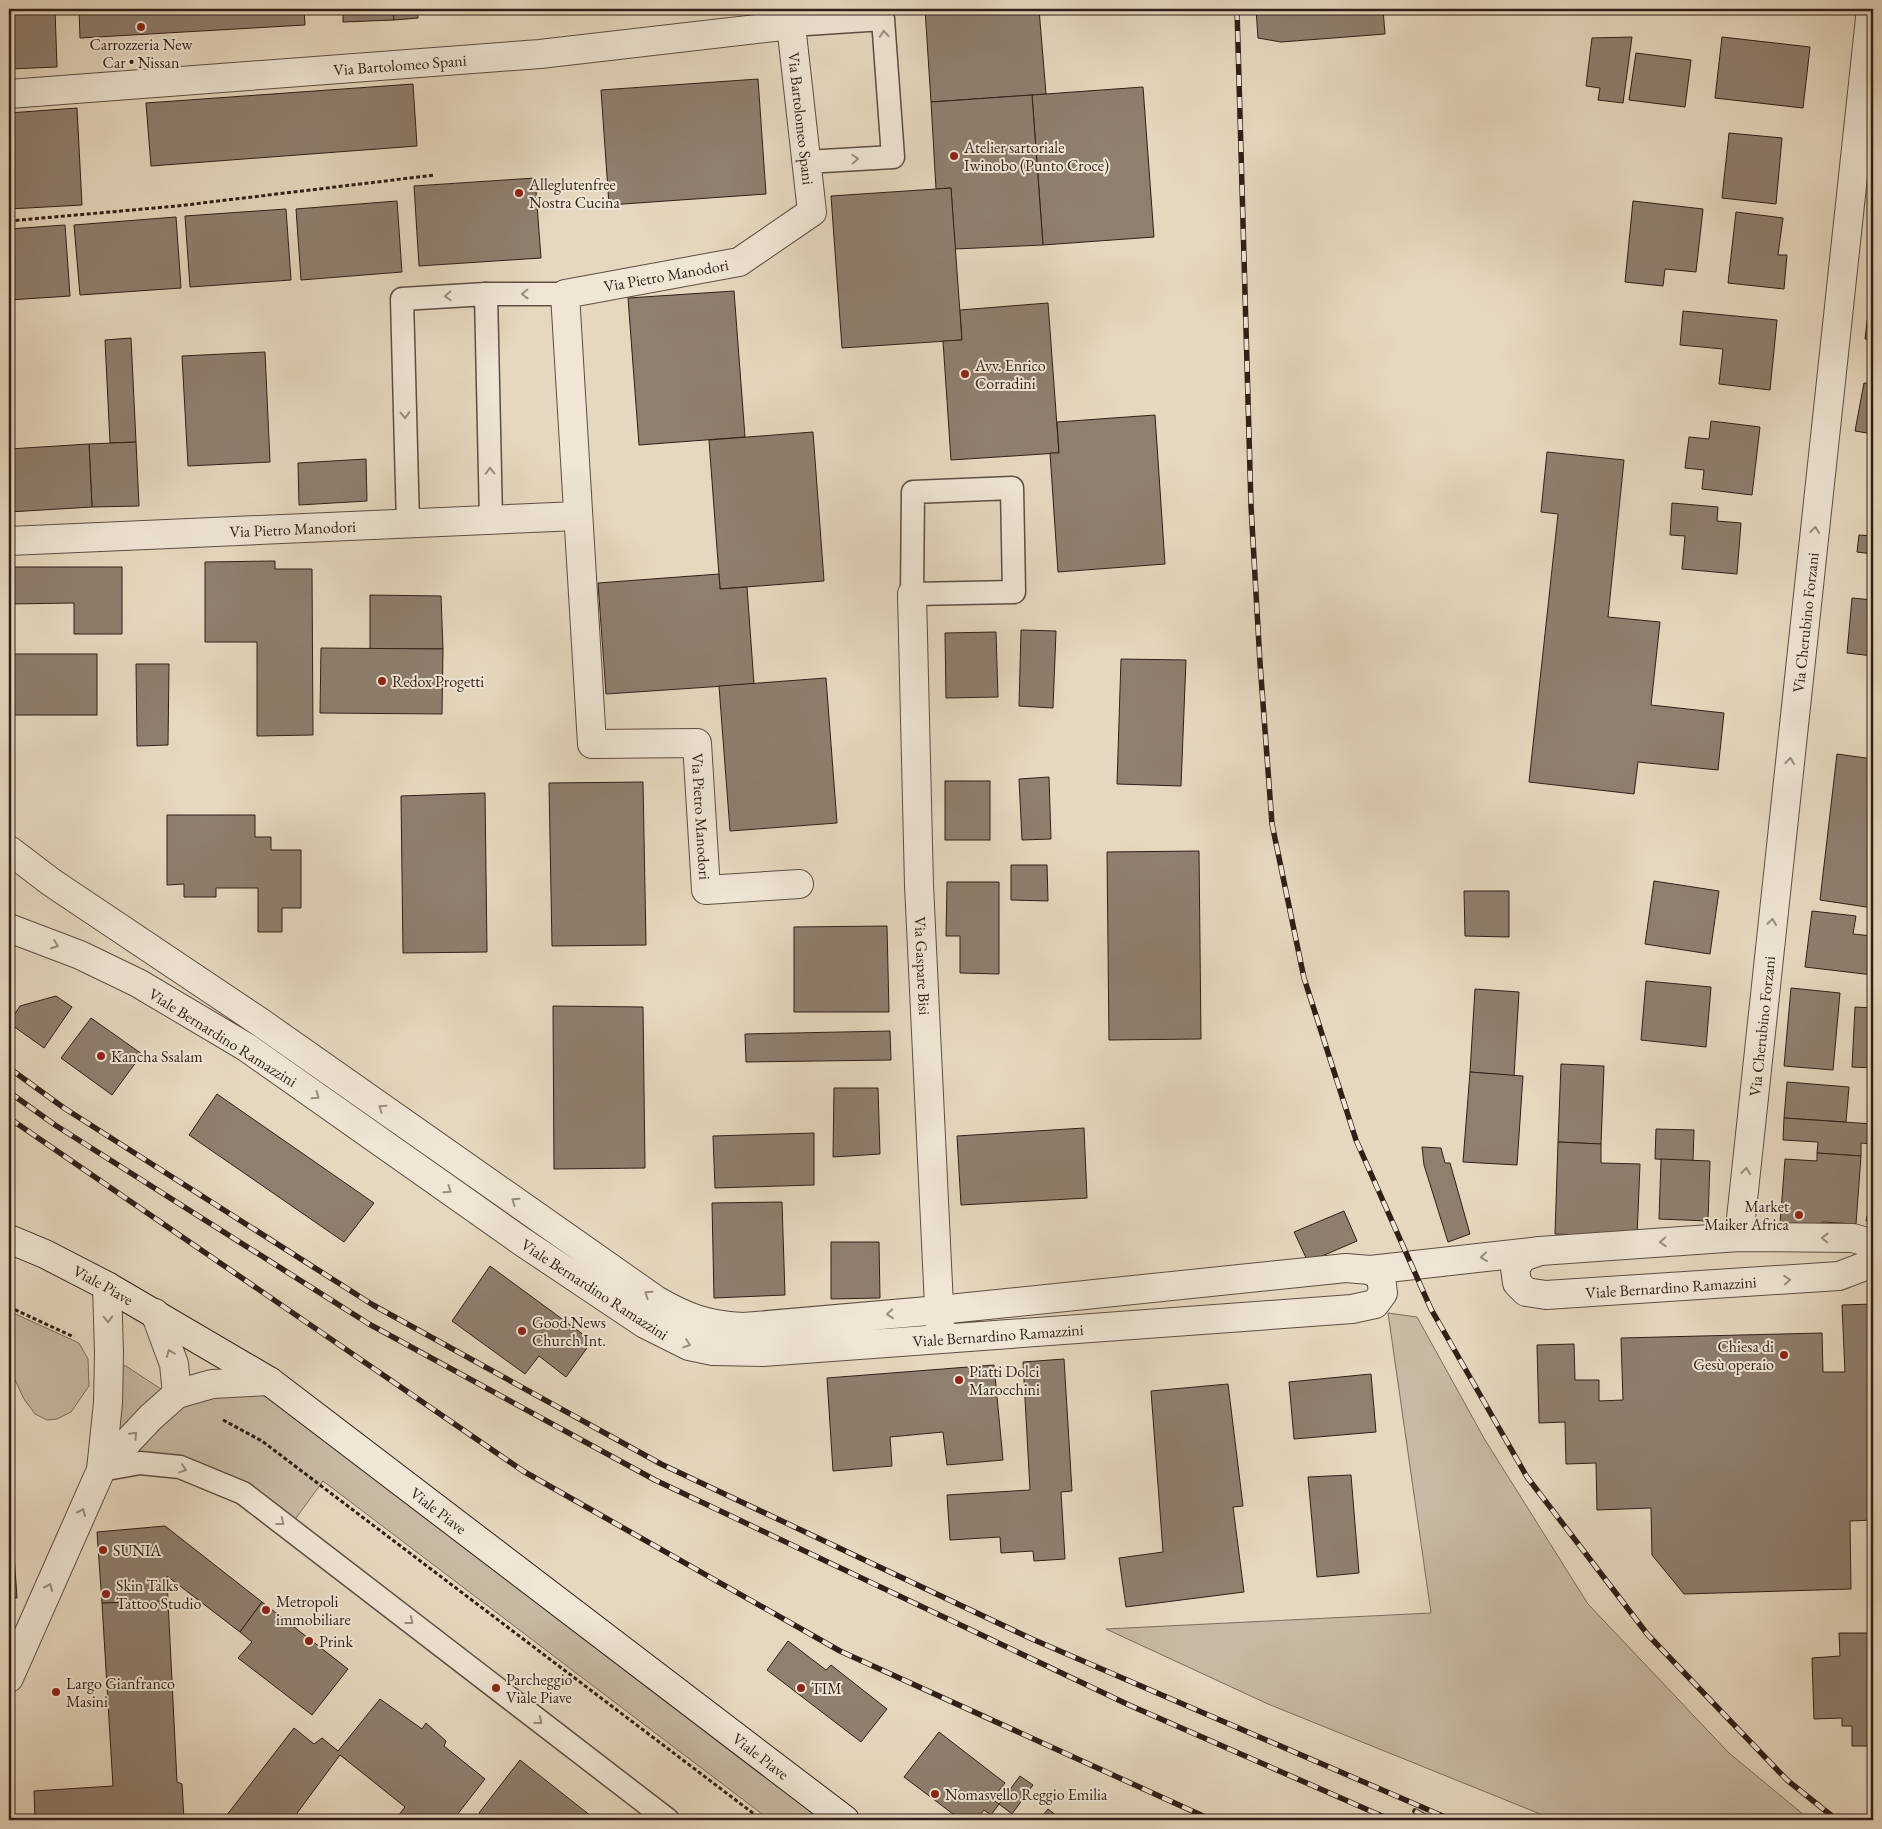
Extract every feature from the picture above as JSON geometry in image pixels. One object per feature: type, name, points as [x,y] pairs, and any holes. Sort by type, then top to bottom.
[{"type":"street","name":"Via Cherubino Forzani","points":[[1739,1237],[1871,9]]},
{"type":"street","name":"Via Bartolomeo Spani","points":[[9,94],[540,54],[791,17],[812,212]]},
{"type":"street","name":"Via Pietro Manodori","points":[[799,884],[706,890],[697,743],[592,744],[565,294],[739,262],[812,212]]},
{"type":"street","name":"Via Pietro Manodori","points":[[9,542],[577,516]]},
{"type":"street","name":"Via Gaspare Bisi","points":[[912,594],[919,885],[941,1339]]},
{"type":"street","name":"Viale Bernardino Ramazzini","points":[[9,850],[51,882],[260,1022],[632,1283],[676,1311],[699,1321],[744,1327],[939,1310],[1346,1268],[1370,1270],[1540,1251],[1739,1237],[1853,1238],[1873,1244]]},
{"type":"street","name":"Viale Bernardino Ramazzini","points":[[9,928],[80,955],[130,979],[246,1047],[521,1241],[645,1324],[689,1346],[737,1352],[763,1352],[1352,1309],[1375,1304],[1383,1293],[1381,1277],[1370,1270]]},
{"type":"street","name":"Viale Piave","points":[[9,1239],[45,1254],[107,1286],[268,1382],[845,1820]]},
{"type":"street","name":"Viale Bernardino Ramazzini","points":[[1540,1251],[1523,1257],[1515,1268],[1517,1283],[1526,1292],[1546,1295],[1839,1276],[1873,1263]]},
{"type":"street","points":[[9,1678],[101,1470],[107,1414],[109,1353],[107,1286]]},
{"type":"street","points":[[155,1313],[174,1364],[177,1394]]},
{"type":"street","points":[[101,1470],[151,1417],[177,1394],[212,1384],[268,1382]]},
{"type":"lane","points":[[791,17],[882,19],[893,157],[806,162]]},
{"type":"lane","points":[[486,294],[491,520]]},
{"type":"lane","name":"Via Pietro Manodori","points":[[408,524],[402,299],[486,294],[565,294]]},
{"type":"lane","name":"Via Gaspare Bisi","points":[[1012,488],[1014,592],[912,594],[913,492],[1012,488]]},
{"type":"lane","points":[[101,1470],[140,1463],[180,1467],[243,1493],[668,1820]]},
{"type":"path","points":[[9,221],[177,206],[435,175]]},
{"type":"path","points":[[9,1307],[109,1353]]},
{"type":"path","points":[[177,1394],[262,1441],[762,1820]]},
{"type":"shaded area","points":[[9,1311],[79,1343],[88,1359],[89,1386],[71,1412],[57,1419],[47,1420],[35,1414],[24,1399],[9,1367]]},
{"type":"shaded area","points":[[1388,1313],[1417,1317],[1485,1440],[1588,1604],[1729,1753],[1810,1820],[1555,1820],[1268,1704],[1106,1629],[1431,1613]]},
{"type":"shaded area","points":[[121,1366],[126,1366],[167,1393],[119,1439],[118,1419]]},
{"type":"shaded area","points":[[254,1392],[264,1395],[822,1820],[770,1820],[323,1481],[291,1525],[127,1456],[176,1405],[200,1397]]},
{"type":"building","points":[[9,9],[55,9],[57,67],[9,69]]},
{"type":"building","points":[[79,9],[304,9],[305,25],[80,38]]},
{"type":"building","points":[[343,9],[393,9],[394,20],[343,22]]},
{"type":"building","points":[[393,9],[418,9],[418,18],[394,20]]},
{"type":"building","points":[[925,9],[1039,9],[1046,94],[931,102]]},
{"type":"building","points":[[1256,9],[1383,9],[1385,34],[1281,42],[1258,38]]},
{"type":"building","points":[[1632,37],[1623,103],[1598,100],[1600,88],[1586,86],[1592,38]]},
{"type":"building","points":[[1722,37],[1810,47],[1803,108],[1715,98]]},
{"type":"building","points":[[1636,53],[1691,60],[1685,107],[1629,100]]},
{"type":"building","points":[[758,79],[766,194],[609,205],[601,90]]},
{"type":"building","points":[[413,84],[417,146],[151,166],[146,103]]},
{"type":"building","points":[[1143,87],[1154,237],[1043,245],[1032,95]]},
{"type":"building","points":[[1032,95],[1043,245],[955,249],[951,188],[936,189],[931,102]]},
{"type":"building","points":[[77,108],[82,205],[9,209],[9,113]]},
{"type":"building","points":[[1729,133],[1782,138],[1776,204],[1722,198]]},
{"type":"building","points":[[535,178],[541,258],[419,266],[414,186]]},
{"type":"building","points":[[951,188],[962,340],[842,348],[831,196]]},
{"type":"building","points":[[397,201],[402,272],[301,280],[296,209]]},
{"type":"building","points":[[1633,201],[1703,209],[1696,272],[1665,269],[1663,286],[1625,282]]},
{"type":"building","points":[[286,209],[291,280],[190,287],[185,216]]},
{"type":"building","points":[[1736,212],[1783,218],[1778,255],[1787,255],[1784,289],[1728,283]]},
{"type":"building","points":[[176,217],[181,288],[80,295],[74,225]]},
{"type":"building","points":[[65,225],[70,296],[9,300],[9,229]]},
{"type":"building","points":[[1873,272],[1873,340],[1865,339]]},
{"type":"building","points":[[734,291],[745,437],[639,445],[628,298]]},
{"type":"building","points":[[1048,303],[1059,453],[951,460],[943,341],[962,340],[960,310]]},
{"type":"building","points":[[1683,311],[1777,320],[1770,390],[1719,384],[1723,349],[1680,345]]},
{"type":"building","points":[[131,338],[136,442],[110,443],[105,340]]},
{"type":"building","points":[[265,352],[270,462],[188,466],[182,356]]},
{"type":"building","points":[[1864,383],[1873,384],[1873,434],[1855,431]]},
{"type":"building","points":[[1155,415],[1165,564],[1058,572],[1050,453],[1059,453],[1057,422]]},
{"type":"building","points":[[1711,421],[1760,427],[1752,495],[1702,489],[1704,470],[1685,468],[1689,437],[1709,439]]},
{"type":"building","points":[[813,432],[824,581],[720,589],[709,440]]},
{"type":"building","points":[[136,442],[139,506],[92,507],[89,444]]},
{"type":"building","points":[[89,444],[92,507],[9,512],[9,449]]},
{"type":"building","points":[[1547,452],[1624,460],[1608,617],[1660,622],[1651,705],[1724,713],[1718,770],[1638,762],[1634,794],[1529,782],[1558,514],[1541,512]]},
{"type":"building","points":[[366,459],[367,501],[299,505],[298,463]]},
{"type":"building","points":[[1672,503],[1718,507],[1717,521],[1741,523],[1737,574],[1682,569],[1685,536],[1670,535]]},
{"type":"building","points":[[1859,535],[1873,536],[1873,554],[1857,552]]},
{"type":"building","points":[[275,561],[275,569],[312,569],[313,735],[257,736],[257,642],[205,642],[205,562]]},
{"type":"building","points":[[9,567],[122,567],[122,634],[74,634],[74,603],[9,604]]},
{"type":"building","points":[[719,574],[720,589],[747,587],[754,684],[606,694],[598,583]]},
{"type":"building","points":[[370,595],[441,596],[443,649],[370,649]]},
{"type":"building","points":[[1852,598],[1873,600],[1873,656],[1847,653]]},
{"type":"building","points":[[1021,630],[1056,631],[1053,708],[1019,706]]},
{"type":"building","points":[[996,632],[998,697],[946,698],[945,633]]},
{"type":"building","name":"Redox Progetti","points":[[321,648],[443,649],[442,714],[320,713]]},
{"type":"building","points":[[9,654],[97,654],[97,715],[9,715]]},
{"type":"building","points":[[1121,659],[1186,660],[1181,786],[1117,784]]},
{"type":"building","points":[[136,664],[169,664],[168,745],[137,746]]},
{"type":"building","points":[[826,678],[837,823],[730,831],[719,686]]},
{"type":"building","points":[[1837,754],[1873,759],[1873,908],[1820,900]]},
{"type":"building","points":[[1049,777],[1051,839],[1022,840],[1019,779]]},
{"type":"building","points":[[945,781],[990,781],[990,840],[945,840]]},
{"type":"building","points":[[643,782],[646,945],[552,946],[549,783]]},
{"type":"building","points":[[485,793],[487,952],[403,953],[401,796]]},
{"type":"building","points":[[167,815],[255,815],[255,837],[271,837],[271,850],[301,850],[301,908],[282,908],[282,932],[258,932],[258,888],[216,888],[216,897],[184,897],[184,884],[167,885]]},
{"type":"building","points":[[1199,851],[1201,1039],[1109,1040],[1107,852]]},
{"type":"building","points":[[1011,865],[1047,865],[1048,901],[1011,900]]},
{"type":"building","points":[[1654,881],[1719,891],[1710,954],[1645,944]]},
{"type":"building","points":[[947,882],[999,882],[999,974],[960,973],[960,936],[946,936]]},
{"type":"building","points":[[1464,891],[1509,891],[1509,937],[1465,936]]},
{"type":"building","points":[[1812,911],[1856,916],[1853,934],[1873,936],[1873,975],[1805,967]]},
{"type":"building","points":[[887,926],[889,1012],[794,1012],[794,927]]},
{"type":"building","points":[[1646,981],[1711,987],[1706,1047],[1641,1040]]},
{"type":"building","points":[[1791,988],[1840,993],[1833,1070],[1784,1066]]},
{"type":"building","points":[[1475,989],[1519,992],[1514,1076],[1470,1072]]},
{"type":"building","points":[[56,996],[72,1007],[44,1048],[9,1023],[20,1006]]},
{"type":"building","points":[[553,1006],[643,1007],[645,1168],[554,1169]]},
{"type":"building","points":[[1855,1007],[1873,1008],[1873,1068],[1852,1067]]},
{"type":"building","name":"Kancha Ssalam","points":[[91,1018],[142,1054],[112,1095],[61,1058]]},
{"type":"building","points":[[890,1031],[891,1060],[746,1062],[745,1034]]},
{"type":"building","points":[[1561,1064],[1604,1066],[1601,1144],[1558,1142]]},
{"type":"building","points":[[1470,1072],[1523,1076],[1517,1165],[1463,1162]]},
{"type":"building","points":[[1787,1082],[1849,1087],[1846,1122],[1784,1118]]},
{"type":"building","points":[[834,1088],[878,1088],[880,1154],[833,1157]]},
{"type":"building","points":[[217,1094],[374,1203],[344,1242],[189,1135]]},
{"type":"building","points":[[1784,1118],[1873,1124],[1873,1144],[1861,1143],[1861,1156],[1817,1153],[1818,1142],[1783,1140]]},
{"type":"building","points":[[1084,1128],[1087,1198],[961,1205],[957,1136]]},
{"type":"building","points":[[1656,1129],[1694,1130],[1693,1161],[1655,1159]]},
{"type":"building","points":[[814,1133],[814,1185],[715,1188],[713,1136]]},
{"type":"building","points":[[1558,1142],[1601,1144],[1601,1163],[1640,1164],[1637,1237],[1555,1234]]},
{"type":"building","points":[[1422,1147],[1441,1148],[1445,1163],[1450,1163],[1470,1234],[1448,1242],[1424,1165]]},
{"type":"building","points":[[1817,1153],[1861,1156],[1856,1224],[1822,1222],[1821,1227],[1780,1224],[1785,1159],[1817,1161]]},
{"type":"building","points":[[1661,1159],[1710,1161],[1708,1221],[1659,1219]]},
{"type":"building","points":[[1873,1191],[1873,1221],[1866,1221]]},
{"type":"building","points":[[782,1202],[785,1295],[714,1298],[712,1203]]},
{"type":"building","points":[[1344,1211],[1357,1241],[1308,1262],[1294,1232]]},
{"type":"building","points":[[831,1242],[879,1242],[880,1298],[831,1299]]},
{"type":"building","name":"Good News Church Int.","points":[[490,1266],[592,1341],[566,1377],[539,1356],[525,1374],[452,1321]]},
{"type":"building","points":[[1873,1304],[1873,1520],[1850,1521],[1851,1589],[1684,1594],[1652,1555],[1651,1508],[1597,1510],[1596,1463],[1566,1464],[1565,1422],[1539,1423],[1537,1345],[1574,1344],[1575,1380],[1599,1380],[1599,1401],[1623,1400],[1621,1338],[1822,1333],[1823,1372],[1845,1372],[1842,1305]]},
{"type":"building","points":[[1064,1359],[1072,1491],[1061,1492],[1065,1559],[1034,1561],[1033,1551],[1001,1553],[1000,1537],[950,1540],[947,1495],[1030,1490],[1023,1362]]},
{"type":"building","points":[[994,1365],[1003,1460],[947,1465],[943,1432],[890,1437],[892,1466],[833,1471],[827,1378]]},
{"type":"building","points":[[1371,1374],[1376,1432],[1294,1439],[1289,1382]]},
{"type":"building","points":[[1228,1384],[1243,1506],[1233,1507],[1244,1592],[1126,1607],[1119,1558],[1163,1552],[1151,1391]]},
{"type":"building","points":[[1351,1475],[1359,1573],[1317,1577],[1308,1477]]},
{"type":"building","points":[[165,1526],[262,1602],[240,1632],[167,1576],[168,1601],[102,1603],[97,1532]]},
{"type":"building","points":[[13,1539],[17,1598],[9,1598],[9,1540]]},
{"type":"building","points":[[168,1601],[177,1782],[182,1784],[184,1820],[35,1820],[34,1791],[113,1786],[102,1603]]},
{"type":"building","points":[[262,1602],[348,1669],[312,1715],[238,1658],[252,1642],[240,1632]]},
{"type":"building","points":[[1839,1633],[1873,1633],[1873,1746],[1852,1746],[1852,1726],[1842,1726],[1842,1718],[1814,1719],[1812,1658],[1840,1656]]},
{"type":"building","points":[[788,1641],[826,1670],[831,1665],[887,1709],[861,1742],[767,1670]]},
{"type":"building","points":[[380,1699],[422,1729],[426,1723],[446,1741],[444,1746],[485,1779],[453,1820],[395,1820],[405,1807],[340,1755],[292,1820],[223,1820],[294,1728],[314,1744],[322,1738],[338,1751]]},
{"type":"building","points":[[939,1732],[1005,1783],[992,1799],[999,1804],[991,1815],[984,1810],[976,1820],[961,1820],[904,1777]]},
{"type":"building","points":[[520,1760],[596,1820],[488,1820],[479,1813]]},
{"type":"building","points":[[1020,1776],[1033,1785],[1012,1814],[999,1804]]},
{"type":"building","points":[[1048,1809],[1062,1820],[1039,1820]]},
{"type":"railway","points":[[1237,9],[1251,506],[1272,824],[1304,978],[1356,1140],[1431,1309],[1527,1477],[1648,1635],[1787,1780],[1837,1820]]},
{"type":"railway","points":[[9,1068],[64,1108],[373,1305],[661,1464],[1032,1639],[1452,1820]]},
{"type":"railway","points":[[9,1092],[55,1125],[369,1324],[655,1480],[1129,1705],[1391,1820]]},
{"type":"railway","points":[[9,1118],[523,1471],[840,1651],[1212,1820]]},
{"type":"railway","points":[[1415,1811],[1432,1820]]},
{"type":"place","name":"Carrozzeria New Car • Nissan","points":[[141,27]]},
{"type":"place","name":"Atelier sartoriale Iwinobo (Punto Croce)","points":[[954,156]]},
{"type":"place","name":"Alleglutenfree Nostra Cucina","points":[[519,193]]},
{"type":"place","name":"Avv. Enrico Corradini","points":[[965,374]]},
{"type":"place","name":"Redox Progetti","points":[[382,681]]},
{"type":"place","name":"Kancha Ssalam","points":[[101,1056]]},
{"type":"place","name":"Market Maiker Africa","points":[[1799,1215]]},
{"type":"place","name":"Good News Church Int.","points":[[522,1331]]},
{"type":"place","name":"Chiesa di Gesù operaio","points":[[1784,1355]]},
{"type":"place","name":"Piatti Dolci Marocchini","points":[[959,1380]]},
{"type":"place","name":"SUNIA","points":[[103,1550]]},
{"type":"place","name":"Skin Talks Tattoo Studio","points":[[106,1594]]},
{"type":"place","name":"Metropoli immobiliare","points":[[266,1610]]},
{"type":"place","name":"Prink","points":[[309,1641]]},
{"type":"place","name":"Parcheggio Viale Piave","points":[[496,1688]]},
{"type":"place","name":"TIM","points":[[801,1688]]},
{"type":"place","name":"Largo Gianfranco Masini","points":[[56,1692]]},
{"type":"place","name":"Nomasvello Reggio Emilia","points":[[935,1794]]}]
